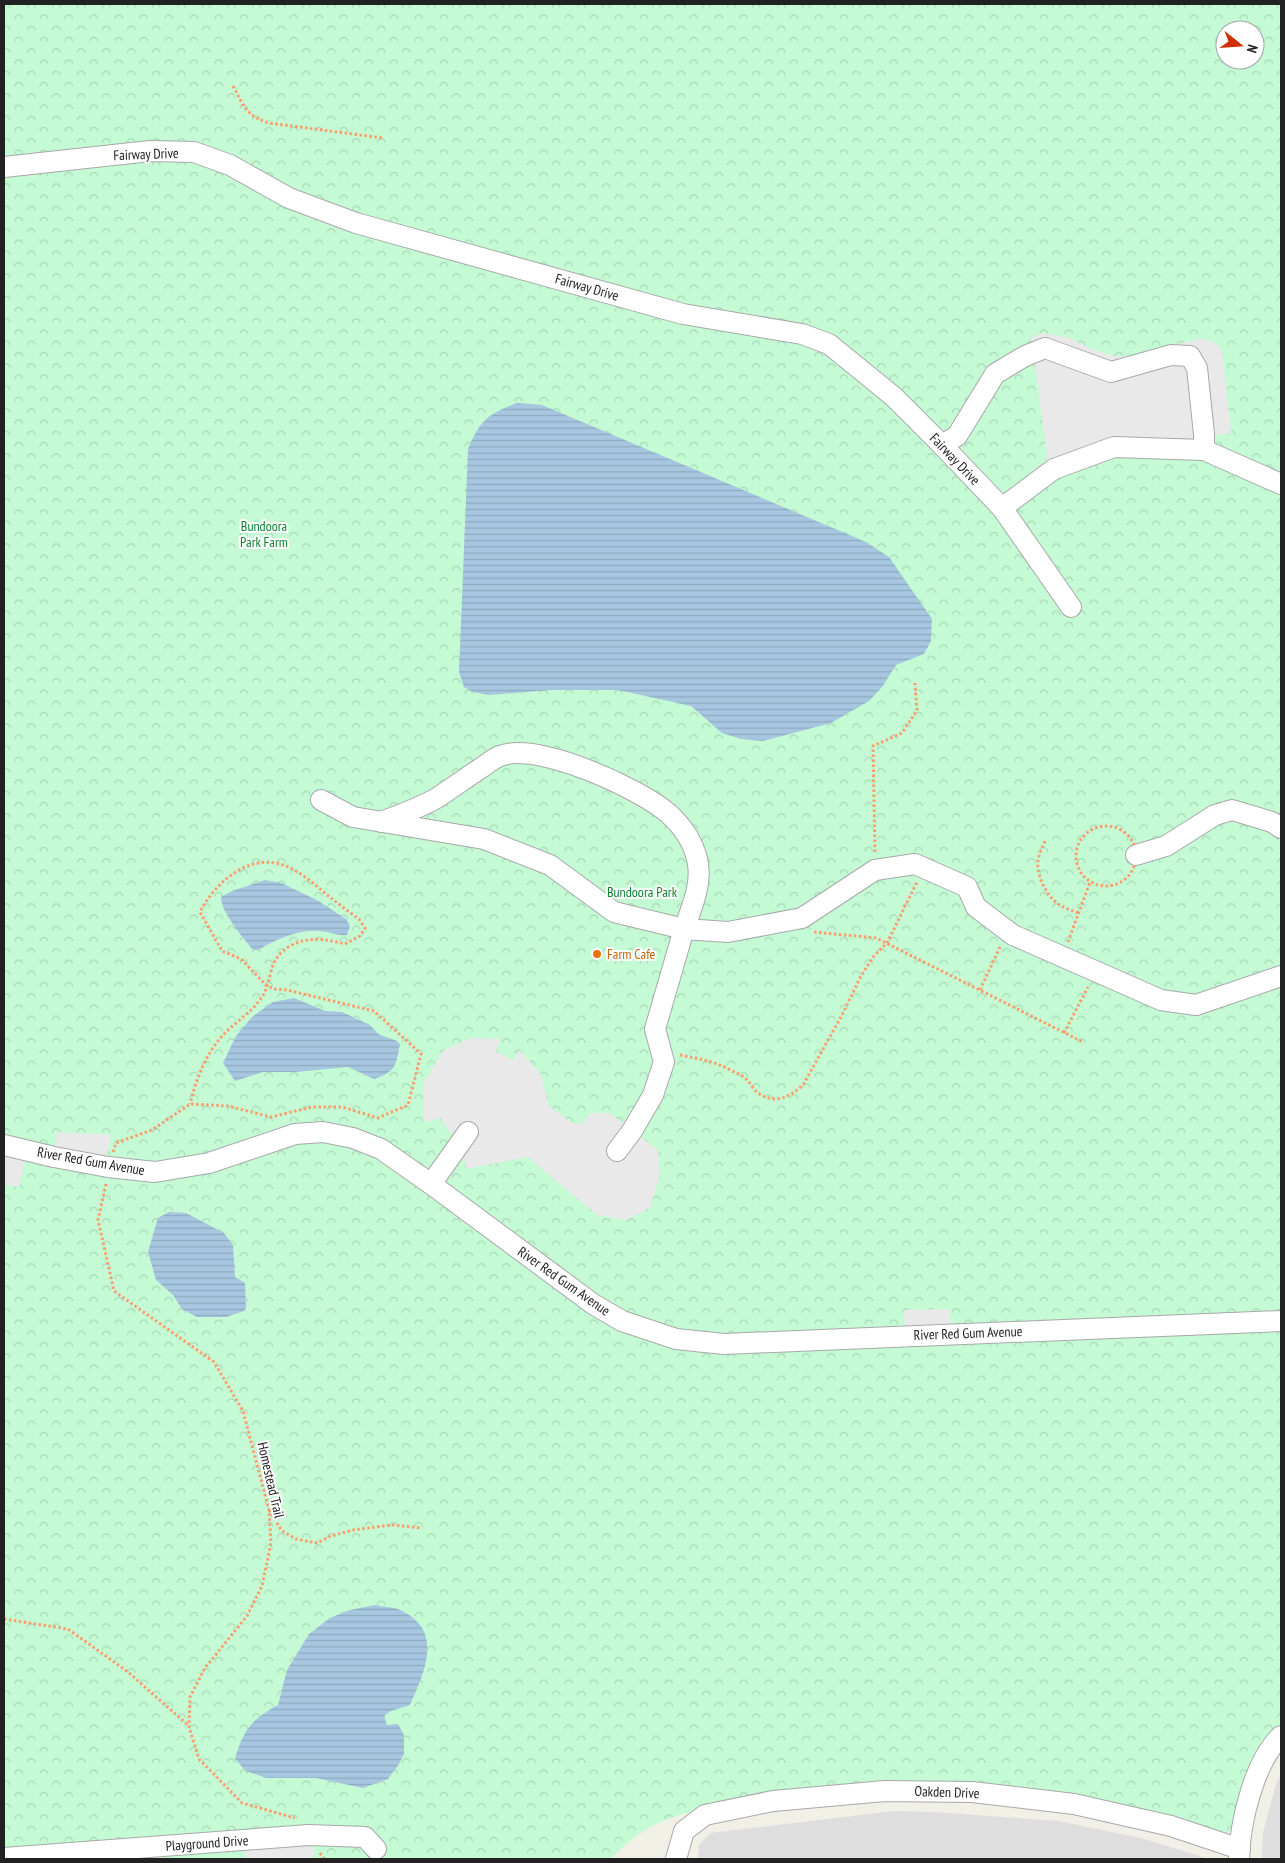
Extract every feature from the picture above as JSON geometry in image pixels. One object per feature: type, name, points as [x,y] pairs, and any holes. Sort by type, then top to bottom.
[{"type":"street","name":"Fairway Drive","points":[[4,167],[150,150],[194,152],[230,165],[289,198],[356,223],[683,314],[802,334],[829,344],[894,397],[1002,508],[1071,607]]},
{"type":"street","points":[[942,445],[956,436],[995,374],[1025,356],[1045,348],[1111,372],[1171,355],[1190,356],[1197,368],[1204,450]]},
{"type":"street","points":[[1002,508],[1054,469],[1114,447],[1204,450],[1281,484]]},
{"type":"street","points":[[381,822],[435,799],[500,756],[520,753],[566,762],[630,788],[669,814],[688,836],[697,858],[699,875],[692,908],[684,929],[655,1029],[664,1062],[653,1095],[632,1131],[617,1151]]},
{"type":"street","points":[[321,800],[353,818],[484,839],[550,865],[614,912],[684,929],[728,932],[802,918],[875,870],[915,864],[967,887],[976,907],[1014,934],[1161,1000],[1196,1005],[1281,976]]},
{"type":"street","points":[[1136,855],[1166,846],[1215,815],[1232,810],[1272,822],[1281,828]]},
{"type":"street","name":"River Red Gum Avenue","points":[[4,1144],[54,1157],[155,1172],[209,1163],[295,1134],[323,1132],[353,1138],[380,1149],[431,1184],[593,1304],[622,1321],[676,1338],[724,1344],[1281,1321]]},
{"type":"street","points":[[431,1184],[468,1132]]},
{"type":"street","points":[[1240,1854],[1249,1795],[1271,1745],[1281,1736]]},
{"type":"street","name":"Oakden Drive","points":[[676,1859],[684,1831],[705,1815],[773,1801],[885,1791],[972,1792],[1074,1804],[1171,1826],[1240,1854]]},
{"type":"street","name":"Playground Drive","points":[[4,1858],[309,1835],[365,1837],[376,1849]]},
{"type":"path","points":[[233,86],[250,115],[259,120],[268,123],[383,138]]},
{"type":"path","points":[[875,870],[873,746],[902,732],[917,710],[915,684]]},
{"type":"path","points":[[1104,826],[1116,827],[1126,833],[1134,843],[1136,855],[1134,866],[1128,876],[1119,884],[1107,886],[1095,885],[1090,882],[1085,879],[1078,869],[1076,858],[1077,846],[1083,836],[1093,828],[1104,826]]},
{"type":"path","points":[[1045,842],[1038,857],[1040,878],[1053,900],[1059,905],[1078,913]]},
{"type":"path","points":[[267,986],[260,1001],[224,1034],[210,1052],[194,1088],[190,1104],[228,1106],[271,1117],[312,1107],[342,1107],[378,1118],[408,1105],[421,1054],[374,1011],[267,986],[241,959],[222,951],[200,912],[207,897],[234,872],[257,863],[282,864],[300,873],[359,919],[365,928],[360,936],[345,944],[328,939],[308,939],[289,946],[275,959],[269,973],[267,986]]},
{"type":"path","points":[[661,1051],[712,1061],[745,1078],[758,1093],[777,1099],[786,1098],[804,1085],[861,976],[874,956],[888,943],[924,868]]},
{"type":"path","points":[[1062,956],[1090,882]]},
{"type":"path","points":[[788,921],[807,931],[876,938],[1083,1042]]},
{"type":"path","points":[[980,990],[1007,930]]},
{"type":"path","points":[[1064,1033],[1096,971]]},
{"type":"path","name":"Homestead Trail","points":[[190,1104],[152,1130],[116,1143],[108,1166],[98,1220],[114,1291],[214,1362],[243,1411],[269,1510],[271,1543],[262,1586],[246,1616],[205,1668],[190,1696],[189,1726],[199,1759],[242,1803],[296,1818],[324,1859]]},
{"type":"path","points":[[269,1510],[282,1531],[296,1540],[317,1543],[331,1536],[353,1530],[392,1525],[422,1528]]},
{"type":"path","points":[[4,1619],[68,1629],[128,1672],[189,1726]]},
{"type":"shaded area","points":[[1044,333],[1070,338],[1089,348],[1113,356],[1135,356],[1159,348],[1200,339],[1212,341],[1220,347],[1223,357],[1231,433],[1048,461],[1031,337]]},
{"type":"shaded area","points":[[471,1038],[500,1039],[496,1052],[513,1060],[520,1050],[541,1075],[549,1106],[571,1122],[582,1124],[590,1113],[609,1113],[658,1150],[660,1175],[650,1208],[626,1220],[597,1215],[528,1157],[466,1169],[463,1149],[440,1118],[424,1122],[424,1082],[443,1051]]},
{"type":"shaded area","points":[[57,1132],[111,1135],[106,1158],[56,1148]]},
{"type":"shaded area","points":[[4,1157],[25,1160],[19,1187],[4,1184]]},
{"type":"shaded area","points":[[950,1309],[950,1328],[905,1329],[904,1310]]},
{"type":"shaded area","points":[[1281,1774],[1281,1859],[1262,1859],[1263,1833],[1276,1784]]},
{"type":"shaded area","points":[[894,1811],[1058,1821],[1141,1838],[1209,1859],[698,1859],[699,1845],[710,1833]]},
{"type":"shaded area","points":[[313,1844],[313,1859],[245,1859],[245,1846]]},
{"type":"green space","name":"Bundoora Park","points":[[4,4],[1281,4],[1281,1724],[1271,1735],[1235,1828],[1226,1834],[1182,1820],[1041,1791],[708,1807],[679,1815],[655,1825],[633,1839],[611,1859],[4,1859]]},
{"type":"water","points":[[517,403],[542,405],[866,542],[889,557],[932,619],[931,641],[924,654],[896,665],[882,687],[869,701],[831,723],[763,741],[741,739],[722,733],[691,706],[618,690],[550,690],[488,695],[473,692],[464,687],[459,672],[468,449],[477,431],[486,419]]},
{"type":"water","points":[[265,880],[281,883],[317,900],[346,919],[350,926],[347,935],[323,931],[295,933],[258,950],[253,950],[228,917],[221,897],[232,891]]},
{"type":"water","points":[[294,998],[325,1011],[342,1012],[370,1025],[378,1034],[397,1041],[400,1044],[394,1067],[387,1074],[374,1079],[348,1067],[295,1072],[263,1072],[235,1081],[223,1063],[236,1036],[252,1017],[273,1002]]},
{"type":"water","points":[[169,1212],[186,1213],[224,1233],[233,1245],[235,1277],[245,1283],[246,1308],[244,1311],[226,1317],[197,1317],[182,1309],[173,1295],[156,1280],[148,1252],[158,1218]]},
{"type":"water","points":[[375,1605],[398,1609],[413,1617],[422,1628],[426,1639],[427,1652],[421,1678],[410,1705],[391,1711],[384,1716],[387,1725],[398,1724],[404,1735],[404,1754],[388,1779],[363,1788],[316,1778],[266,1778],[246,1771],[235,1759],[241,1740],[250,1726],[261,1715],[278,1705],[287,1670],[309,1634],[330,1618],[350,1610]]},
{"type":"place","name":"Farm Cafe","points":[[597,954]]},
{"type":"park label","name":"Bundoora Park Farm","points":[[264,534]]}]
